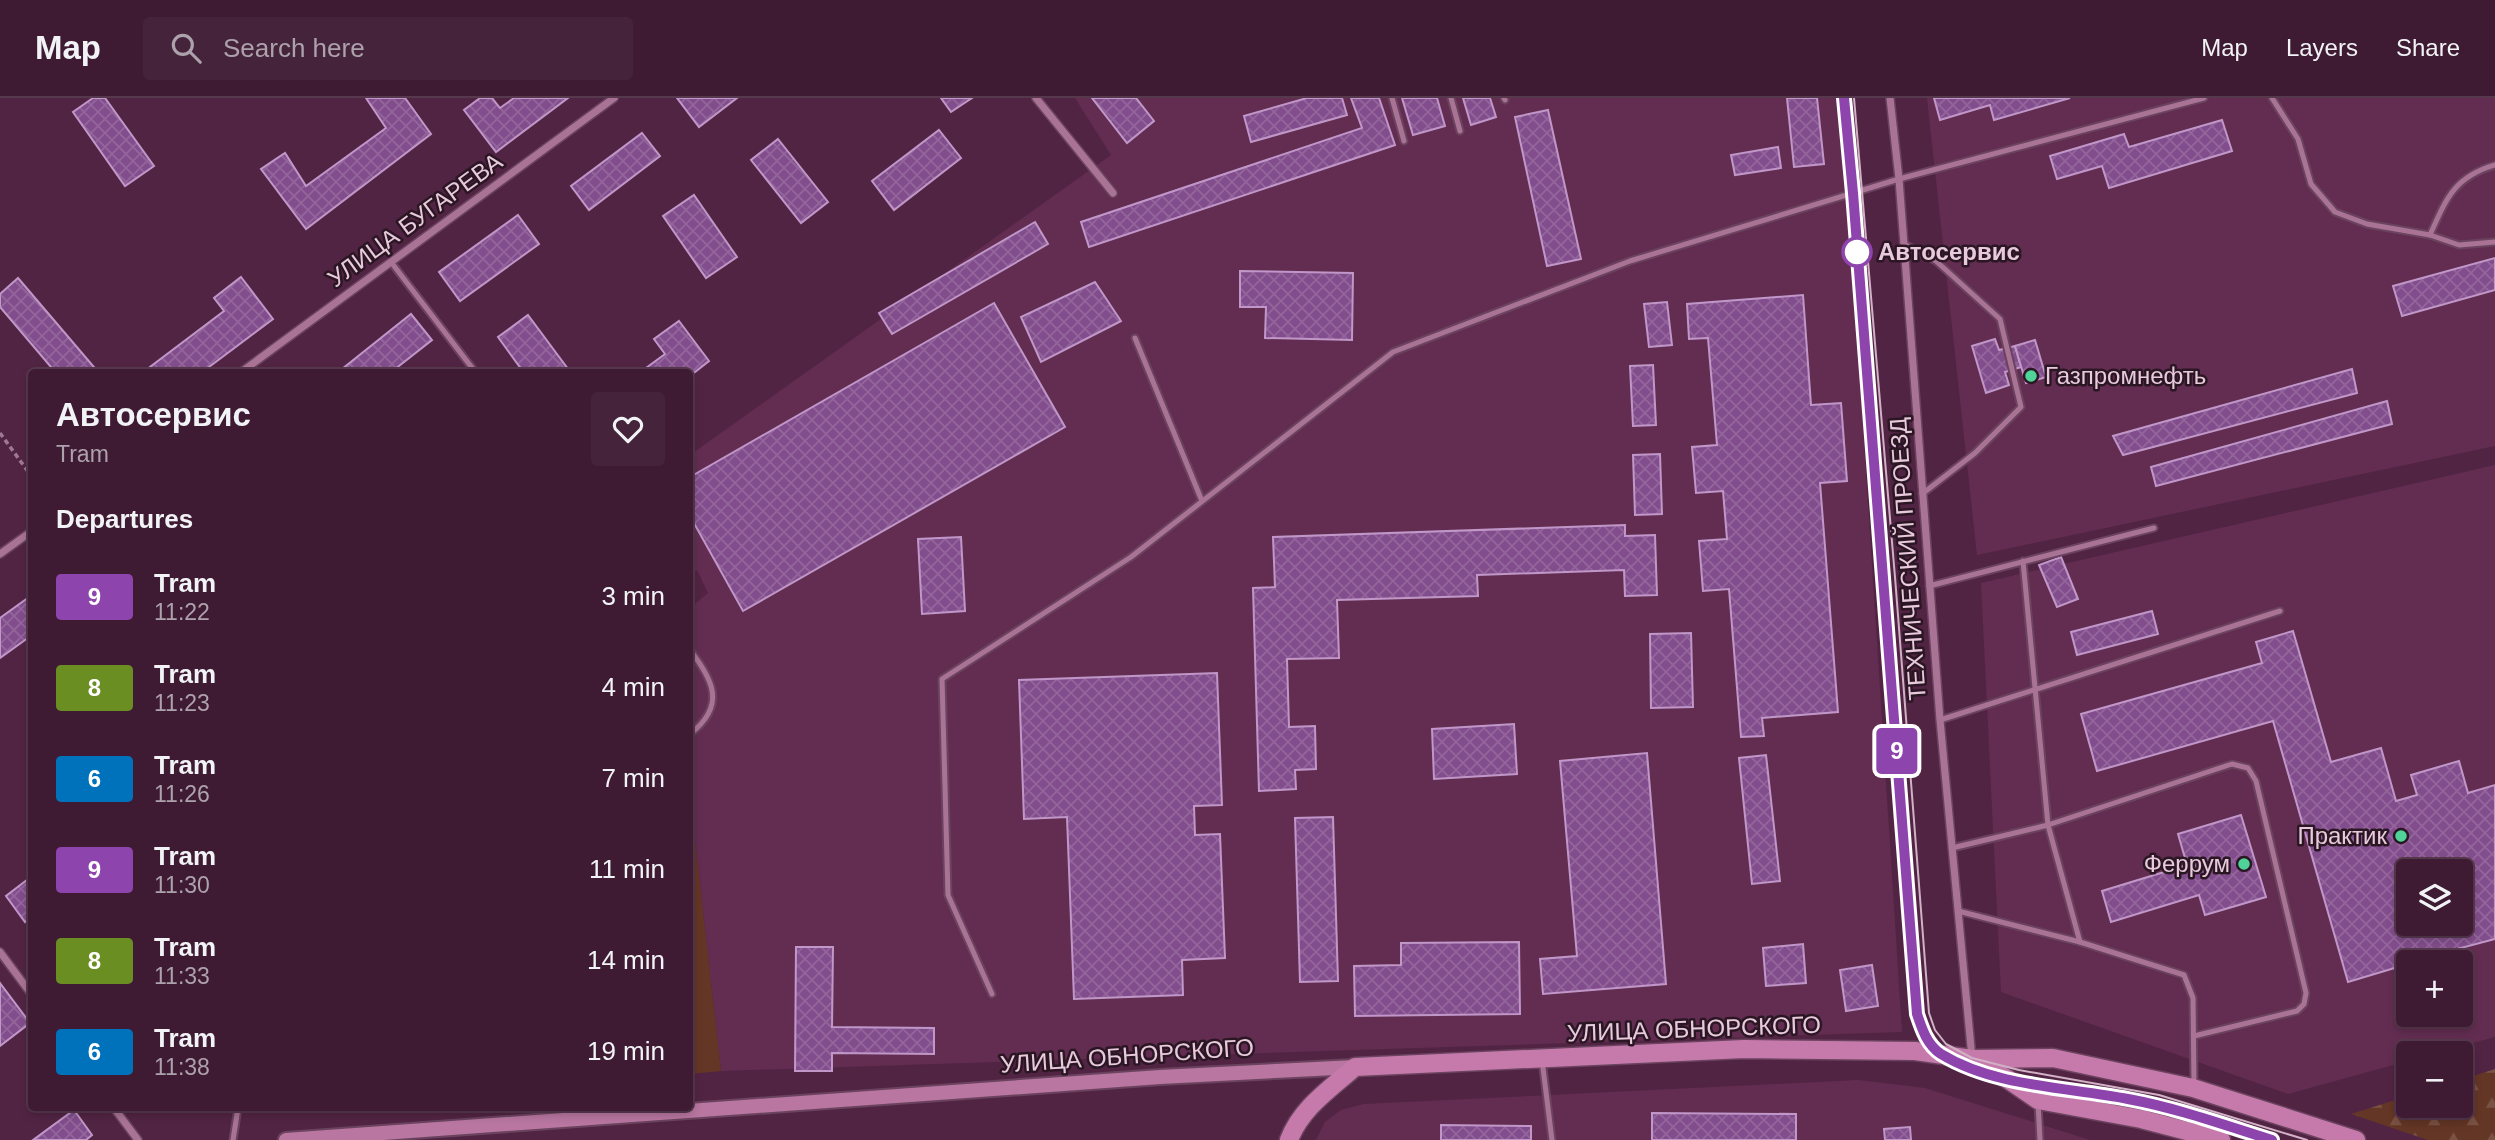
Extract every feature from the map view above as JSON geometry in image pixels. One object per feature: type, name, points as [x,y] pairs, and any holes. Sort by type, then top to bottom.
[{"type":"main road","name":"УЛИЦА ОБНОРСКОГО","points":[[693,1111],[1146,1078],[1355,1067],[1757,1049],[1915,1051],[1972,1059],[2053,1058],[2194,1084],[2356,1140]]},
{"type":"main road","name":"УЛИЦА ОБНОРСКОГО","points":[[1972,1059],[2038,1100],[2141,1119],[2221,1140]]},
{"type":"main road","points":[[1289,1140],[1294,1127],[1310,1107],[1355,1067]]},
{"type":"main road","name":"УЛИЦА ОБНОРСКОГО","points":[[286,1140],[688,1111]]},
{"type":"street","name":"УЛИЦА БУГАРЕВА","points":[[245,369],[614,98]]},
{"type":"street","points":[[1036,98],[1113,193]]},
{"type":"street","name":"ТЕХНИЧЕСКИЙ ПРОЕЗД","points":[[1890,98],[1899,179],[1940,720],[1958,888],[1972,1059]]},
{"type":"street","points":[[0,554],[28,534]]},
{"type":"street","points":[[0,952],[28,990]]},
{"type":"street","points":[[116,1111],[138,1140]]},
{"type":"lane","points":[[1392,98],[1404,141]]},
{"type":"lane","points":[[1451,98],[1460,131]]},
{"type":"lane","points":[[992,994],[948,895],[942,679],[1131,556],[1393,352],[1630,261],[1899,179],[2204,98]]},
{"type":"lane","points":[[2272,98],[2298,139],[2311,184],[2335,212],[2367,224],[2430,235],[2459,244],[2495,242]]},
{"type":"lane","points":[[2430,235],[2446,198],[2461,181],[2477,170],[2495,165]]},
{"type":"lane","points":[[1904,244],[1936,261],[2000,319],[2021,407],[1975,453],[1923,494]]},
{"type":"lane","points":[[391,262],[473,369]]},
{"type":"lane","points":[[1135,338],[1202,501]]},
{"type":"lane","points":[[1929,586],[2154,528]]},
{"type":"lane","points":[[2023,561],[2048,825],[2080,942]]},
{"type":"lane","points":[[1940,720],[2280,611]]},
{"type":"lane","points":[[693,654],[707,673],[713,692],[711,709],[705,722],[693,732]]},
{"type":"lane","points":[[1952,848],[2048,825],[2232,764],[2248,768],[2256,781],[2306,993],[2304,1004],[2297,1011],[2194,1035]]},
{"type":"lane","points":[[1958,912],[2080,942],[2183,975],[2193,998],[2194,1084]]},
{"type":"lane","points":[[1542,1059],[1552,1140]]},
{"type":"lane","points":[[2038,1100],[2040,1140]]},
{"type":"lane","points":[[233,1140],[238,1111]]},
{"type":"path","points":[[0,433],[28,472]]},
{"type":"shaded area","points":[[1075,98],[1838,98],[1849,207],[1902,1032],[721,1071],[693,823],[693,606],[708,593],[697,570],[693,573],[693,453],[1111,155]]},
{"type":"shaded area","points":[[1927,98],[2495,98],[2495,446],[1977,555]]},
{"type":"shaded area","points":[[2495,465],[2495,1037],[2473,1043],[2396,1041],[2396,1064],[2288,1094],[2001,992],[1981,583]]},
{"type":"shaded area","points":[[1858,1080],[1925,1088],[2090,1140],[1316,1140],[1325,1122],[1341,1110],[1364,1104]]},
{"type":"green space","points":[[693,823],[721,1071],[693,1074]]},
{"type":"green space","points":[[2495,1069],[2495,1140],[2428,1140],[2351,1114],[2396,1100],[2396,1118],[2473,1118],[2473,1076]]},
{"type":"building","points":[[93,98],[105,98],[154,166],[125,186],[73,112]]},
{"type":"building","points":[[366,98],[405,98],[431,134],[306,229],[261,169],[285,153],[306,186],[386,128]]},
{"type":"building","points":[[480,98],[492,98],[500,108],[514,98],[568,98],[496,152],[464,110]]},
{"type":"building","points":[[677,98],[737,98],[699,127]]},
{"type":"building","points":[[941,98],[972,98],[951,112]]},
{"type":"building","points":[[1092,98],[1136,98],[1154,121],[1127,143]]},
{"type":"building","points":[[1307,98],[1342,98],[1347,115],[1251,142],[1244,116]]},
{"type":"building","points":[[1351,98],[1379,98],[1395,145],[1089,247],[1081,222],[1362,128]]},
{"type":"building","points":[[1402,98],[1437,98],[1445,126],[1413,135]]},
{"type":"building","points":[[1463,98],[1490,98],[1496,117],[1471,125]]},
{"type":"building","points":[[1787,98],[1817,98],[1824,164],[1794,167]]},
{"type":"building","points":[[1934,98],[2070,98],[1994,120],[1990,105],[1940,120]]},
{"type":"building","points":[[1548,110],[1581,259],[1547,266],[1515,117]]},
{"type":"building","points":[[2222,120],[2232,151],[2109,188],[2102,166],[2057,179],[2050,156],[2124,134],[2129,147]]},
{"type":"building","points":[[939,130],[961,158],[894,210],[872,181]]},
{"type":"building","points":[[642,133],[660,156],[589,210],[571,186]]},
{"type":"building","points":[[778,139],[828,202],[801,223],[751,160]]},
{"type":"building","points":[[1778,147],[1781,168],[1735,175],[1731,155]]},
{"type":"building","points":[[694,195],[737,257],[706,278],[663,216]]},
{"type":"building","points":[[518,215],[539,244],[460,301],[439,272]]},
{"type":"building","points":[[1035,222],[1048,244],[892,334],[879,313]]},
{"type":"building","points":[[2495,258],[2495,290],[2402,316],[2393,286]]},
{"type":"building","points":[[1240,271],[1353,273],[1352,340],[1265,338],[1266,307],[1240,307]]},
{"type":"building","points":[[241,277],[273,319],[206,369],[147,369],[224,311],[214,298]]},
{"type":"building","points":[[18,278],[96,369],[53,369],[0,307],[0,294]]},
{"type":"building","points":[[1095,282],[1121,321],[1041,362],[1021,317]]},
{"type":"building","points":[[1803,295],[1811,405],[1841,403],[1847,481],[1820,483],[1838,712],[1762,718],[1764,736],[1741,737],[1729,589],[1703,591],[1699,541],[1727,539],[1723,491],[1696,493],[1692,447],[1717,445],[1708,338],[1689,339],[1687,304]]},
{"type":"building","points":[[1667,302],[1672,345],[1649,347],[1644,304]]},
{"type":"building","points":[[994,303],[1065,427],[743,611],[693,521],[693,475]]},
{"type":"building","points":[[411,314],[432,340],[395,369],[342,369]]},
{"type":"building","points":[[528,315],[568,369],[521,369],[498,337]]},
{"type":"building","points":[[679,321],[709,361],[693,374],[693,369],[647,369],[665,354],[654,339]]},
{"type":"building","points":[[1995,339],[1999,350],[2015,346],[2021,367],[2005,372],[2009,385],[1986,393],[1972,346]]},
{"type":"building","points":[[2035,340],[2046,377],[2026,383],[2015,346]]},
{"type":"building","points":[[1653,365],[1656,425],[1633,426],[1630,366]]},
{"type":"building","points":[[2352,369],[2357,393],[2123,455],[2113,436]]},
{"type":"building","points":[[2387,401],[2392,424],[2156,486],[2151,467]]},
{"type":"building","points":[[1660,454],[1662,514],[1635,515],[1633,455]]},
{"type":"building","points":[[1625,525],[1625,536],[1655,535],[1657,595],[1625,596],[1624,570],[1477,575],[1478,596],[1337,600],[1339,658],[1287,659],[1289,727],[1315,726],[1316,769],[1295,770],[1296,789],[1259,791],[1253,588],[1275,587],[1273,537]]},
{"type":"building","points":[[961,537],[965,611],[922,614],[918,539]]},
{"type":"building","points":[[2061,557],[2078,599],[2057,607],[2039,565]]},
{"type":"building","points":[[28,598],[28,638],[0,658],[0,618]]},
{"type":"building","points":[[2152,611],[2158,634],[2077,655],[2071,632]]},
{"type":"building","name":"Практик","points":[[2293,631],[2331,762],[2381,748],[2396,801],[2417,795],[2411,775],[2459,761],[2468,793],[2495,785],[2495,939],[2453,950],[2396,950],[2396,968],[2348,982],[2273,721],[2097,771],[2081,714],[2262,663],[2256,642]]},
{"type":"building","points":[[1691,633],[1693,707],[1651,708],[1650,634]]},
{"type":"building","points":[[1217,673],[1222,805],[1194,806],[1195,835],[1220,834],[1225,958],[1182,960],[1183,995],[1074,999],[1067,817],[1024,819],[1019,680]]},
{"type":"building","points":[[1514,724],[1517,774],[1434,779],[1432,729]]},
{"type":"building","points":[[1647,753],[1666,984],[1543,994],[1540,959],[1577,956],[1560,761]]},
{"type":"building","points":[[1766,755],[1780,881],[1752,884],[1739,758]]},
{"type":"building","points":[[2241,815],[2266,897],[2205,915],[2199,895],[2111,922],[2102,891],[2187,865],[2178,834]]},
{"type":"building","points":[[1333,817],[1338,981],[1300,982],[1295,818]]},
{"type":"building","points":[[28,879],[28,920],[25,922],[6,896]]},
{"type":"building","points":[[1519,942],[1520,1014],[1355,1016],[1354,966],[1401,965],[1401,943]]},
{"type":"building","points":[[1803,944],[1806,983],[1766,986],[1763,948]]},
{"type":"building","points":[[796,947],[833,947],[832,1027],[934,1028],[934,1054],[832,1053],[832,1071],[795,1071]]},
{"type":"building","points":[[1872,965],[1878,1006],[1846,1011],[1840,970]]},
{"type":"building","points":[[0,983],[28,1020],[28,1025],[0,1046]]},
{"type":"building","points":[[73,1111],[92,1135],[86,1140],[33,1140]]},
{"type":"building","points":[[1652,1113],[1796,1114],[1796,1140],[1652,1140]]},
{"type":"building","points":[[1441,1125],[1531,1126],[1531,1140],[1441,1140]]},
{"type":"building","points":[[1910,1127],[1911,1140],[1885,1140],[1884,1129]]},
{"type":"tram line","name":"9","points":[[1844,98],[1917,1014],[1925,1036],[1939,1053],[1969,1068],[2017,1080],[2129,1099],[2186,1113],[2272,1140]]},
{"type":"tram line","points":[[1854,98],[1929,1013],[1935,1030],[1946,1044],[1972,1058],[2019,1070],[2159,1095],[2307,1140]]},
{"type":"tram line","points":[[1866,356],[1917,1014],[1934,1046],[1966,1066]]},
{"type":"tram line","points":[[2023,1081],[2157,1106],[2272,1140]]},
{"type":"place","name":"Автосервис","points":[[1857,252]]},
{"type":"place","name":"Газпромнефть","points":[[2031,376]]},
{"type":"place","name":"Практик","points":[[2401,836]]},
{"type":"place","name":"Феррум","points":[[2244,864]]}]
